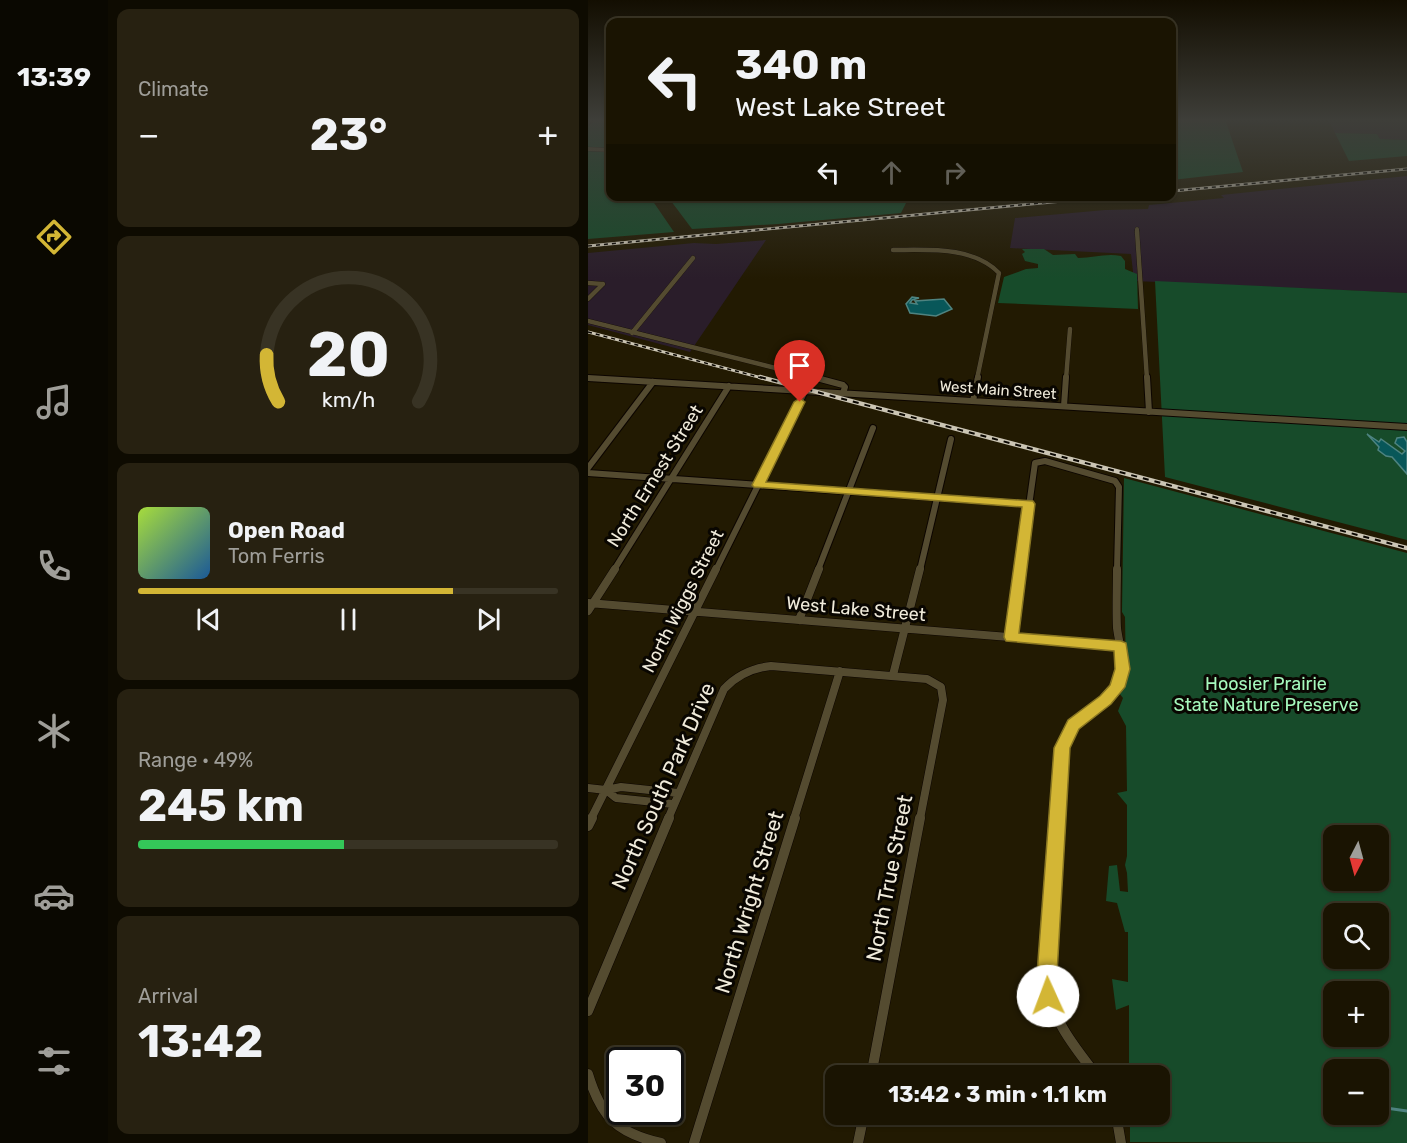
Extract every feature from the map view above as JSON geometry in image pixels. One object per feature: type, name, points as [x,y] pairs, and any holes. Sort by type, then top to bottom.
[{"type":"street","points":[[1137,229],[1149,412]]},
{"type":"street","points":[[893,250],[968,256],[990,264],[999,273],[973,401]]},
{"type":"street","points":[[632,333],[693,258]]},
{"type":"street","points":[[588,283],[603,284],[588,299]]},
{"type":"street","points":[[588,321],[843,385],[843,393]]},
{"type":"street","points":[[1064,406],[1070,329]]},
{"type":"street","name":"West Main Street","points":[[588,378],[1407,427]]},
{"type":"street","points":[[588,468],[653,382]]},
{"type":"street","name":"North Ernest Street","points":[[588,611],[729,386]]},
{"type":"street","name":"North Wiggs Street","points":[[588,826],[805,391]]},
{"type":"street","points":[[799,620],[873,428]]},
{"type":"street","points":[[893,675],[951,439]]},
{"type":"street","points":[[1011,637],[1034,466],[1039,461],[1116,482],[1119,487],[1118,629],[1123,669],[1117,687],[1106,700],[1073,725],[1062,748],[1047,974],[1051,1006],[1058,1024],[1089,1065]]},
{"type":"street","points":[[588,473],[1029,504]]},
{"type":"street","name":"West Lake Street","points":[[591,603],[1121,646]]},
{"type":"street","name":"North South Park Drive","points":[[588,1011],[720,696],[734,679],[749,670],[765,666],[927,679],[940,687]]},
{"type":"street","name":"North Wright Street","points":[[694,1143],[840,671]]},
{"type":"street","name":"North True Street","points":[[873,1065],[943,700],[940,687]]},
{"type":"street","points":[[588,788],[606,790],[621,787],[678,793]]},
{"type":"street","points":[[606,790],[616,798],[674,804]]},
{"type":"street","points":[[588,1074],[596,1102],[612,1122],[632,1136],[661,1143]]},
{"type":"street","points":[[858,1143],[862,1125]]},
{"type":"street","points":[[1118,1125],[1121,1143]]},
{"type":"shaded area","points":[[1407,176],[1407,293],[1134,281],[1131,254],[1010,248],[1015,218],[1105,210],[1148,209],[1149,205],[1224,198],[1221,195]]},
{"type":"shaded area","points":[[766,240],[690,352],[588,325],[588,253],[694,243],[716,244]]},
{"type":"green space","points":[[588,172],[606,172],[606,201],[653,201],[674,232],[588,239]]},
{"type":"green space","points":[[1176,172],[1240,172],[1176,180]]},
{"type":"green space","points":[[671,201],[939,201],[906,203],[901,213],[692,229]]},
{"type":"green space","points":[[1022,249],[1044,249],[1053,255],[1075,254],[1078,258],[1121,256],[1125,261],[1125,269],[1137,274],[1138,309],[998,303],[1004,277],[1026,269],[1038,268],[1038,264],[1025,261],[1022,254],[1025,252]]},
{"type":"green space","points":[[1155,281],[1407,293],[1407,540],[1165,477]]},
{"type":"green space","name":"Hoosier Prairie State Nature Preserve","points":[[1124,478],[1407,553],[1407,1143],[1130,1142],[1130,1125],[1170,1125],[1170,1065],[1129,1065],[1129,1005],[1116,1010],[1112,979],[1128,982],[1128,932],[1125,932],[1117,903],[1106,901],[1109,866],[1117,865],[1120,891],[1128,892],[1125,865],[1127,805],[1117,793],[1127,791],[1126,726],[1118,711],[1123,698],[1119,693],[1126,680],[1125,617],[1122,612]]},
{"type":"water","points":[[912,297],[919,298],[910,303],[917,304],[915,301],[944,299],[952,309],[936,316],[910,313],[906,304]]},
{"type":"water","points":[[1367,434],[1379,442],[1381,439],[1402,454],[1405,451],[1395,443],[1397,438],[1404,437],[1407,442],[1407,474],[1392,457],[1378,450],[1379,447]]},
{"type":"waterway","points":[[1389,1108],[1407,1111]]},
{"type":"railway","points":[[1176,191],[1371,172]]},
{"type":"railway","points":[[588,246],[1062,201]]},
{"type":"railway","points":[[588,332],[766,379]]},
{"type":"railway","points":[[760,377],[1407,548]]},
{"type":"route","points":[[800,402],[758,485],[1029,504],[1011,637],[1121,646],[1123,669],[1117,687],[1106,700],[1073,725],[1062,748],[1047,974],[1048,996]]}]
